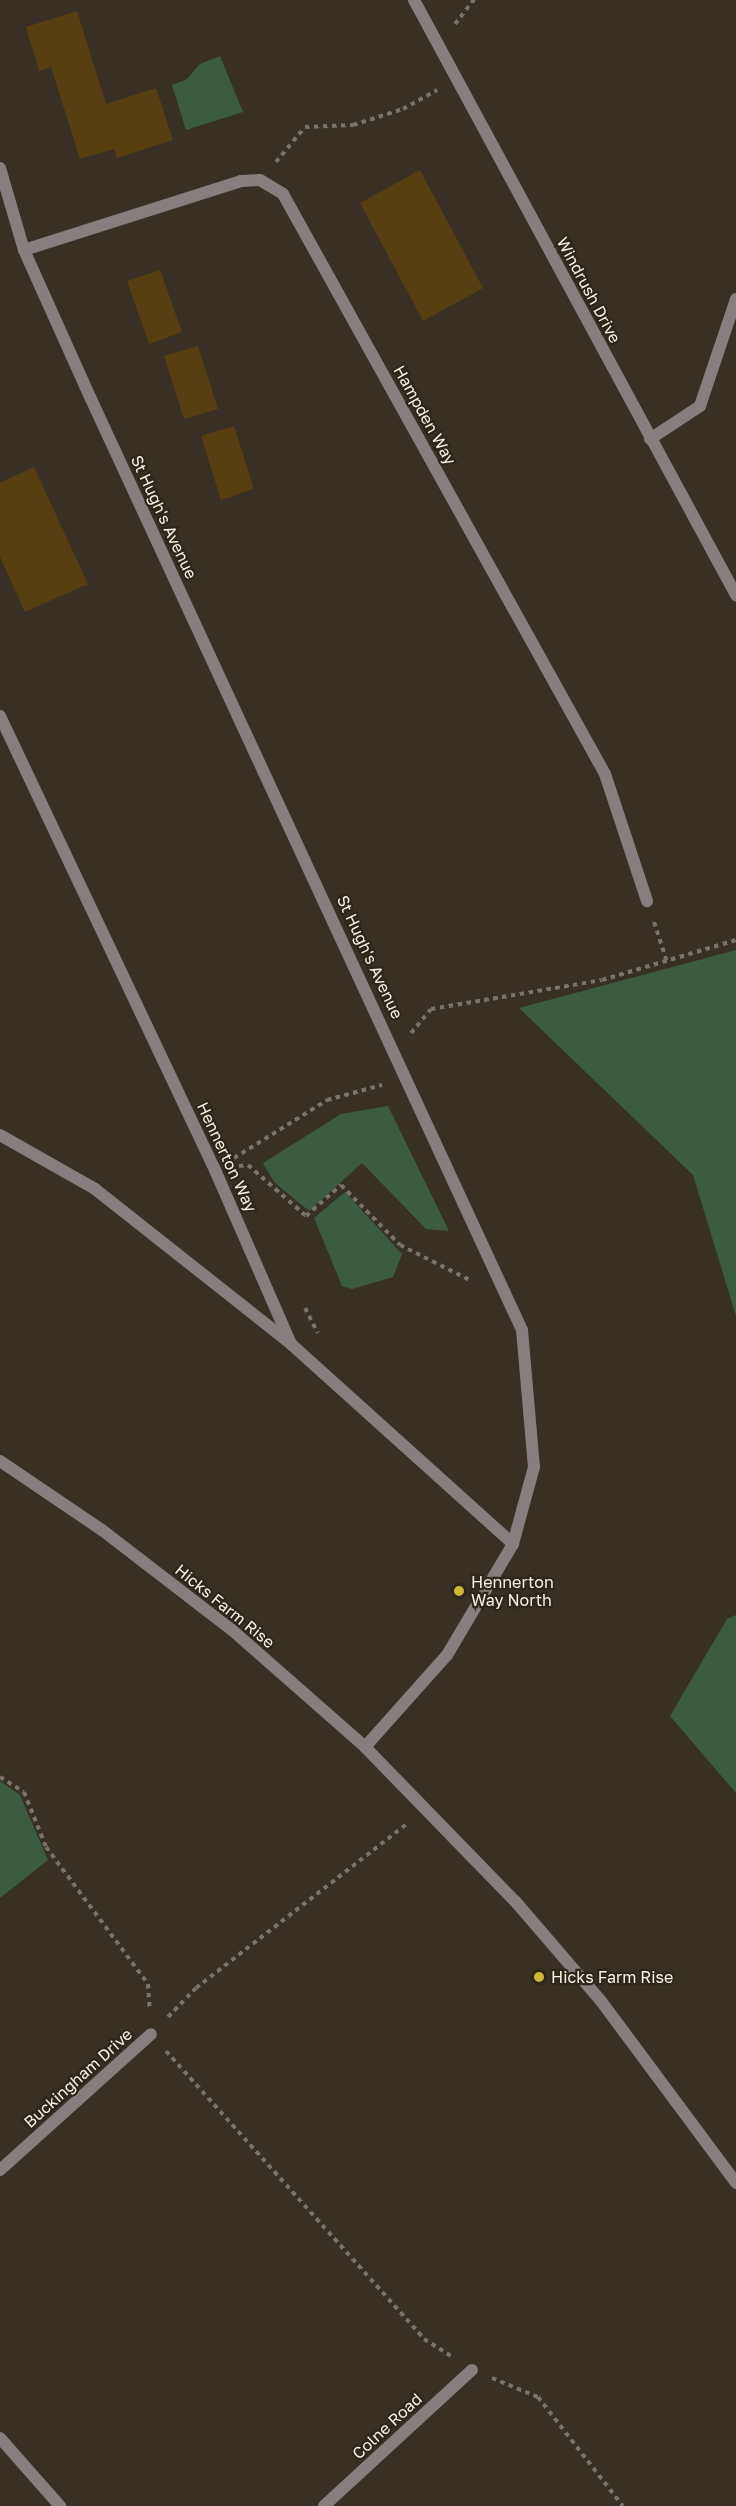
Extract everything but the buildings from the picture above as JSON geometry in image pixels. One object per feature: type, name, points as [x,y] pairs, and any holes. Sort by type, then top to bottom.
[{"type":"street","name":"Windrush Drive","points":[[414,0],[736,595]]},
{"type":"street","name":"St Hugh's Avenue","points":[[0,168],[24,250],[396,1051],[522,1330],[534,1467],[513,1544],[447,1656],[365,1747]]},
{"type":"street","points":[[24,250],[241,181],[260,180]]},
{"type":"street","name":"Hampden Way","points":[[260,180],[283,194],[605,774],[647,901]]},
{"type":"street","points":[[650,439],[700,406],[736,299]]},
{"type":"street","name":"Hennerton Way","points":[[0,716],[215,1170],[291,1344],[513,1544]]},
{"type":"street","points":[[0,1135],[95,1189],[291,1344]]},
{"type":"street","name":"Hicks Farm Rise","points":[[0,1461],[102,1530],[232,1630],[365,1747],[515,1901],[601,2001],[736,2182]]},
{"type":"street","name":"Buckingham Drive","points":[[0,2170],[151,2034]]},
{"type":"street","name":"Colne Road","points":[[324,2506],[472,2370]]},
{"type":"street","points":[[0,2438],[58,2505]]},
{"type":"path","points":[[260,180],[305,127],[353,125],[403,109],[457,80]]},
{"type":"path","points":[[647,901],[666,961]]},
{"type":"path","points":[[396,1051],[431,1009],[602,980],[736,940]]},
{"type":"path","points":[[215,1170],[327,1100],[408,1078]]},
{"type":"path","points":[[215,1170],[248,1165],[306,1216],[341,1185],[400,1245],[508,1299]]},
{"type":"path","points":[[0,1777],[24,1792],[46,1847],[148,1984],[151,2034],[424,2339],[472,2370],[538,2397],[623,2506]]},
{"type":"path","points":[[151,2034],[196,1988],[427,1809]]},
{"type":"green space","points":[[220,56],[243,112],[186,130],[172,85],[187,79],[200,64]]},
{"type":"green space","points":[[736,950],[736,1316],[693,1175],[519,1008]]},
{"type":"green space","points":[[388,1106],[449,1231],[426,1229],[362,1163],[309,1211],[274,1182],[263,1163],[341,1114]]},
{"type":"green space","points":[[345,1192],[402,1254],[393,1277],[352,1289],[342,1286],[314,1218]]},
{"type":"green space","points":[[736,1615],[736,1793],[670,1716],[727,1619]]},
{"type":"green space","points":[[0,1781],[20,1795],[48,1860],[0,1898]]},
{"type":"place","name":"Hennerton Way North","points":[[459,1591]]},
{"type":"place","name":"Hicks Farm Rise","points":[[539,1977]]}]
